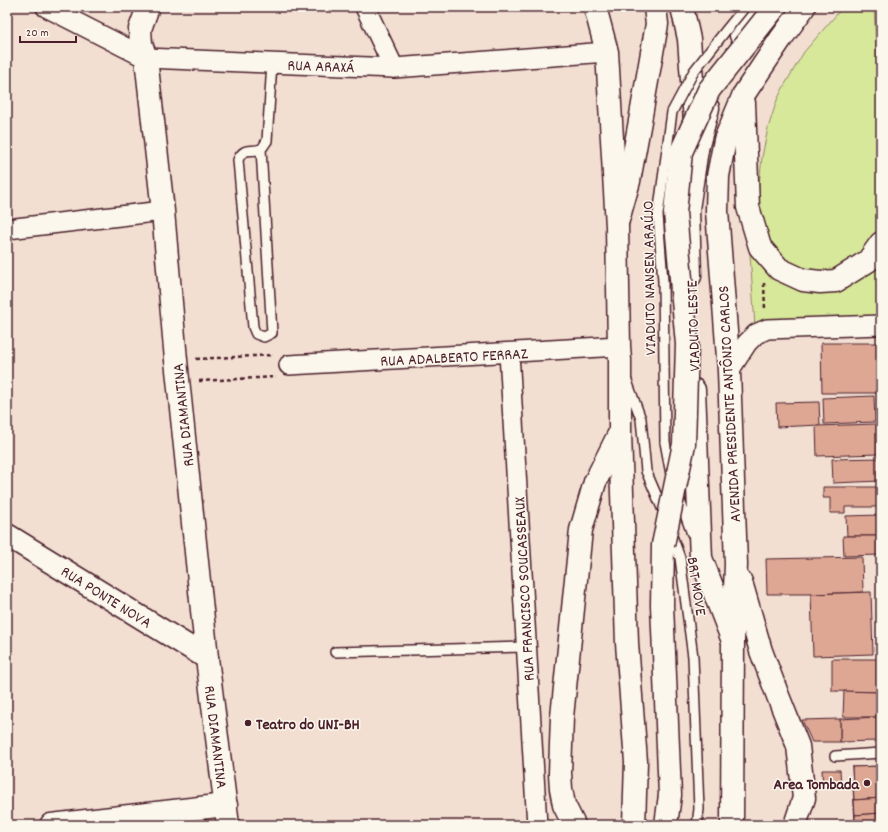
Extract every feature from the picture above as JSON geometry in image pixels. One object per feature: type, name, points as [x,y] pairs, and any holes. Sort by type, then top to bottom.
[{"type":"main road","name":"RUA DIAMANTINA","points":[[148,7],[140,29],[141,44],[146,58],[163,211],[178,382],[208,658],[227,815]]},
{"type":"main road","points":[[595,7],[607,52],[616,226],[620,353],[620,433],[627,643],[636,762],[634,825]]},
{"type":"main road","points":[[616,226],[629,181],[640,121],[657,24],[655,7]]},
{"type":"main road","name":"VIADUTO LESTE","points":[[682,7],[690,39],[697,149],[688,209],[701,558],[733,641]]},
{"type":"main road","points":[[697,149],[714,84],[728,53],[761,7]]},
{"type":"main road","points":[[666,825],[670,794],[662,605],[663,545],[684,444],[687,344],[675,213],[681,152],[709,90],[775,7]]},
{"type":"main road","name":"AVENIDA PRESIDENTE ANTÔNIO CARLOS","points":[[732,825],[733,641],[736,564],[729,371],[717,211],[718,176],[725,140],[744,94],[804,7]]},
{"type":"main road","points":[[744,94],[748,207],[760,247],[779,269],[803,280],[820,282],[836,281],[868,261],[881,243]]},
{"type":"main road","points":[[574,825],[564,805],[560,773],[562,717],[581,530],[596,482],[620,433]]},
{"type":"main road","name":"RUA PONTE NOVA","points":[[7,535],[208,658]]},
{"type":"main road","points":[[736,564],[761,651],[798,746],[804,798],[795,825]]},
{"type":"main road","points":[[51,825],[227,815]]},
{"type":"street","name":"RUA ARAXÁ","points":[[46,7],[146,58],[394,68],[607,52]]},
{"type":"street","points":[[365,7],[394,68]]},
{"type":"street","points":[[7,229],[163,211]]},
{"type":"street","points":[[729,371],[747,344],[756,334],[767,329],[881,325]]},
{"type":"street","name":"RUA ADALBERTO FERRAZ","points":[[285,371],[509,353],[620,353]]},
{"type":"street","name":"RUA FRANCISCO SOUCASSEAUX","points":[[509,353],[537,825]]},
{"type":"lane","name":"VIADUTO NANSEN ARAÚJO","points":[[680,558],[671,477],[665,442],[663,281],[658,215],[672,112],[694,71],[745,7]]},
{"type":"lane","points":[[261,149],[247,151],[242,154],[238,160],[253,327],[256,334],[264,337],[272,333],[261,149],[266,141],[272,63]]},
{"type":"lane","name":"BRT MOVE","points":[[620,353],[641,419],[646,471],[665,515],[680,558],[693,657],[699,809],[697,825]]},
{"type":"lane","name":"VIADUTO NANSEN ARAÚJO","points":[[671,477],[701,558]]},
{"type":"lane","points":[[335,652],[526,647]]},
{"type":"lane","points":[[834,756],[881,753]]},
{"type":"path","points":[[774,329],[767,316],[765,308],[764,281],[775,264]]},
{"type":"path","points":[[176,360],[273,355]]},
{"type":"path","points":[[178,382],[285,371]]},
{"type":"green space","points":[[843,7],[874,7],[881,133],[880,230],[866,251],[833,273],[808,274],[775,254],[759,215],[759,185],[762,157],[768,128],[777,100],[784,86],[804,52]]},
{"type":"green space","points":[[752,243],[790,286],[881,257],[881,321],[755,326],[750,254]]},
{"type":"building","points":[[821,343],[881,343],[881,393],[822,393]]},
{"type":"building","points":[[874,396],[875,422],[824,424],[823,398]]},
{"type":"building","points":[[819,402],[820,425],[777,427],[776,403]]},
{"type":"building","points":[[877,424],[878,454],[817,456],[816,426]]},
{"type":"building","points":[[881,458],[881,481],[833,483],[832,459]]},
{"type":"building","points":[[823,487],[879,487],[879,507],[845,507],[845,513],[830,513],[830,498],[823,498]]},
{"type":"building","points":[[881,515],[881,536],[847,536],[846,516]]},
{"type":"building","points":[[843,536],[881,536],[881,555],[844,556]]},
{"type":"building","points":[[862,557],[863,592],[767,594],[766,559]]},
{"type":"building","points":[[871,592],[873,654],[813,656],[811,594]]},
{"type":"building","points":[[832,659],[877,659],[877,692],[832,691]]},
{"type":"building","points":[[844,691],[877,692],[877,717],[843,717]]},
{"type":"building","points":[[877,717],[877,741],[840,742],[840,719]]},
{"type":"building","points":[[840,719],[840,742],[812,742],[802,720]]},
{"type":"building","name":"Area Tombada","points":[[881,766],[881,825],[855,825],[852,767]]},
{"type":"building","points":[[881,766],[881,798],[854,800],[852,767]]},
{"type":"building","points":[[822,770],[840,770],[841,787],[823,788]]},
{"type":"building","points":[[881,798],[881,813],[855,815],[854,800]]},
{"type":"building","points":[[881,813],[881,825],[855,825],[855,815]]},
{"type":"place","name":"Teatro do UNI-BH","points":[[248,723]]},
{"type":"place","name":"Area Tombada","points":[[867,783]]}]
